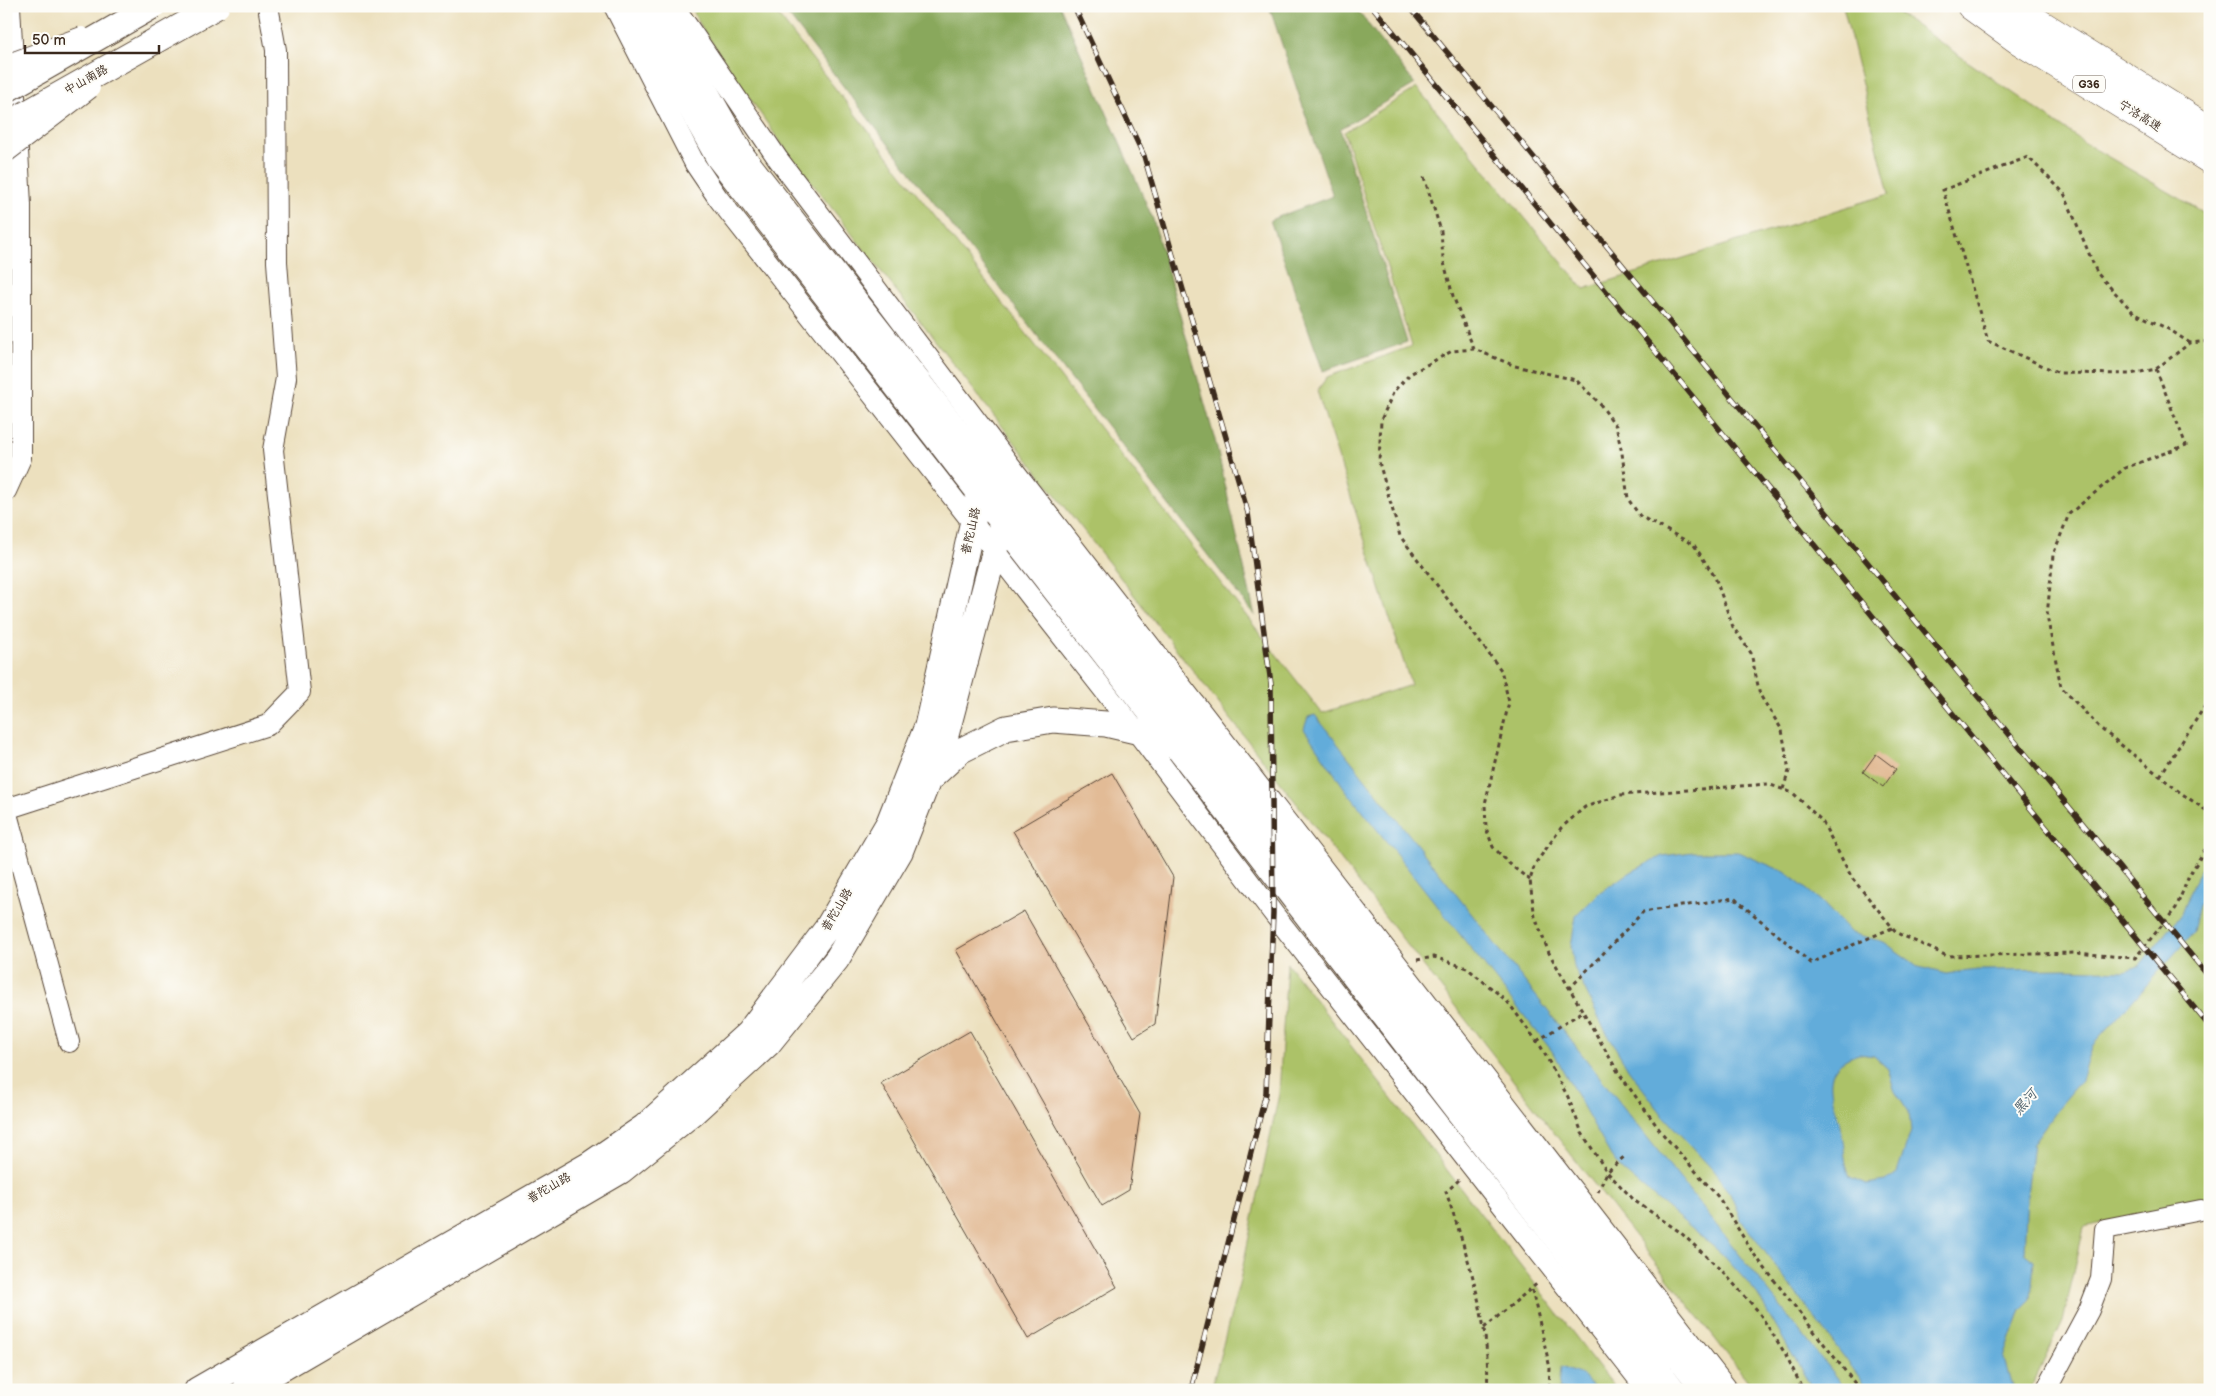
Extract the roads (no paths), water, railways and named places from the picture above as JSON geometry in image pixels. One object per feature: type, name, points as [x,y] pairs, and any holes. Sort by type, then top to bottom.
[{"type":"highway","name":"宁洛高速","points":[[1971,6],[2018,40],[2210,160]]},
{"type":"highway","name":"宁洛高速","points":[[2012,6],[2210,130]]},
{"type":"main road","points":[[6,90],[153,6]]},
{"type":"main road","name":"中山南路","points":[[6,125],[217,6]]},
{"type":"main road","points":[[634,6],[718,158],[999,484]]},
{"type":"main road","points":[[657,6],[744,157],[1705,1390]]},
{"type":"main road","name":"普陀山路","points":[[197,1390],[590,1164],[644,1127],[748,1033],[827,928],[890,822],[927,726],[972,524],[999,484]]},
{"type":"main road","name":"普陀山路","points":[[245,1390],[621,1171],[693,1113],[768,1044],[837,959],[900,852],[946,735],[1002,523],[999,484]]},
{"type":"main road","points":[[1002,523],[1673,1390]]},
{"type":"main road","points":[[928,781],[960,751],[1006,728],[1053,720],[1106,724],[1136,731],[1178,748]]},
{"type":"street","points":[[6,491],[21,458],[21,205],[10,6]]},
{"type":"street","points":[[69,1042],[6,809],[268,725],[300,692],[273,450],[286,378],[277,262],[276,50],[268,6]]},
{"type":"street","points":[[614,6],[700,171],[724,206],[1136,731],[1273,913],[1647,1390]]},
{"type":"street","points":[[674,6],[999,484],[1399,964],[1728,1390]]},
{"type":"street","points":[[6,65],[128,20]]},
{"type":"street","points":[[6,152],[142,48]]},
{"type":"street","points":[[2046,1390],[2089,1310],[2101,1279],[2105,1229],[2201,1210]]},
{"type":"water","points":[[1315,715],[1846,1390],[1813,1390],[1755,1291],[1722,1254],[1621,1169],[1611,1156],[1552,1051],[1345,789],[1304,729],[1308,717]]},
{"type":"water","name":"黑河","points":[[1693,852],[1738,852],[1785,872],[1821,901],[1851,933],[1884,942],[1919,967],[1946,974],[1977,970],[2067,969],[2125,971],[2140,965],[2181,914],[2193,883],[2210,855],[2210,881],[2198,909],[2193,933],[2093,1045],[2082,1080],[2058,1108],[2033,1143],[2027,1195],[2024,1253],[2034,1261],[2031,1299],[2021,1309],[2004,1358],[2013,1390],[1869,1390],[1741,1220],[1729,1191],[1712,1169],[1665,1118],[1628,1069],[1600,1021],[1574,967],[1571,946],[1576,916],[1600,892],[1631,872],[1662,856]],"holes":[[[1859,1054],[1874,1056],[1888,1069],[1894,1089],[1909,1112],[1911,1131],[1897,1173],[1886,1181],[1866,1184],[1850,1177],[1848,1172],[1831,1087],[1832,1077],[1836,1068],[1845,1060]]]},
{"type":"water","points":[[1561,1367],[1582,1375],[1596,1390],[1559,1390]]},
{"type":"railway","points":[[1074,6],[1144,156],[1248,513],[1271,684],[1273,913],[1266,1093],[1191,1390]]},
{"type":"railway","points":[[1372,6],[2210,1027]]},
{"type":"railway","points":[[1409,6],[2210,978]]}]
